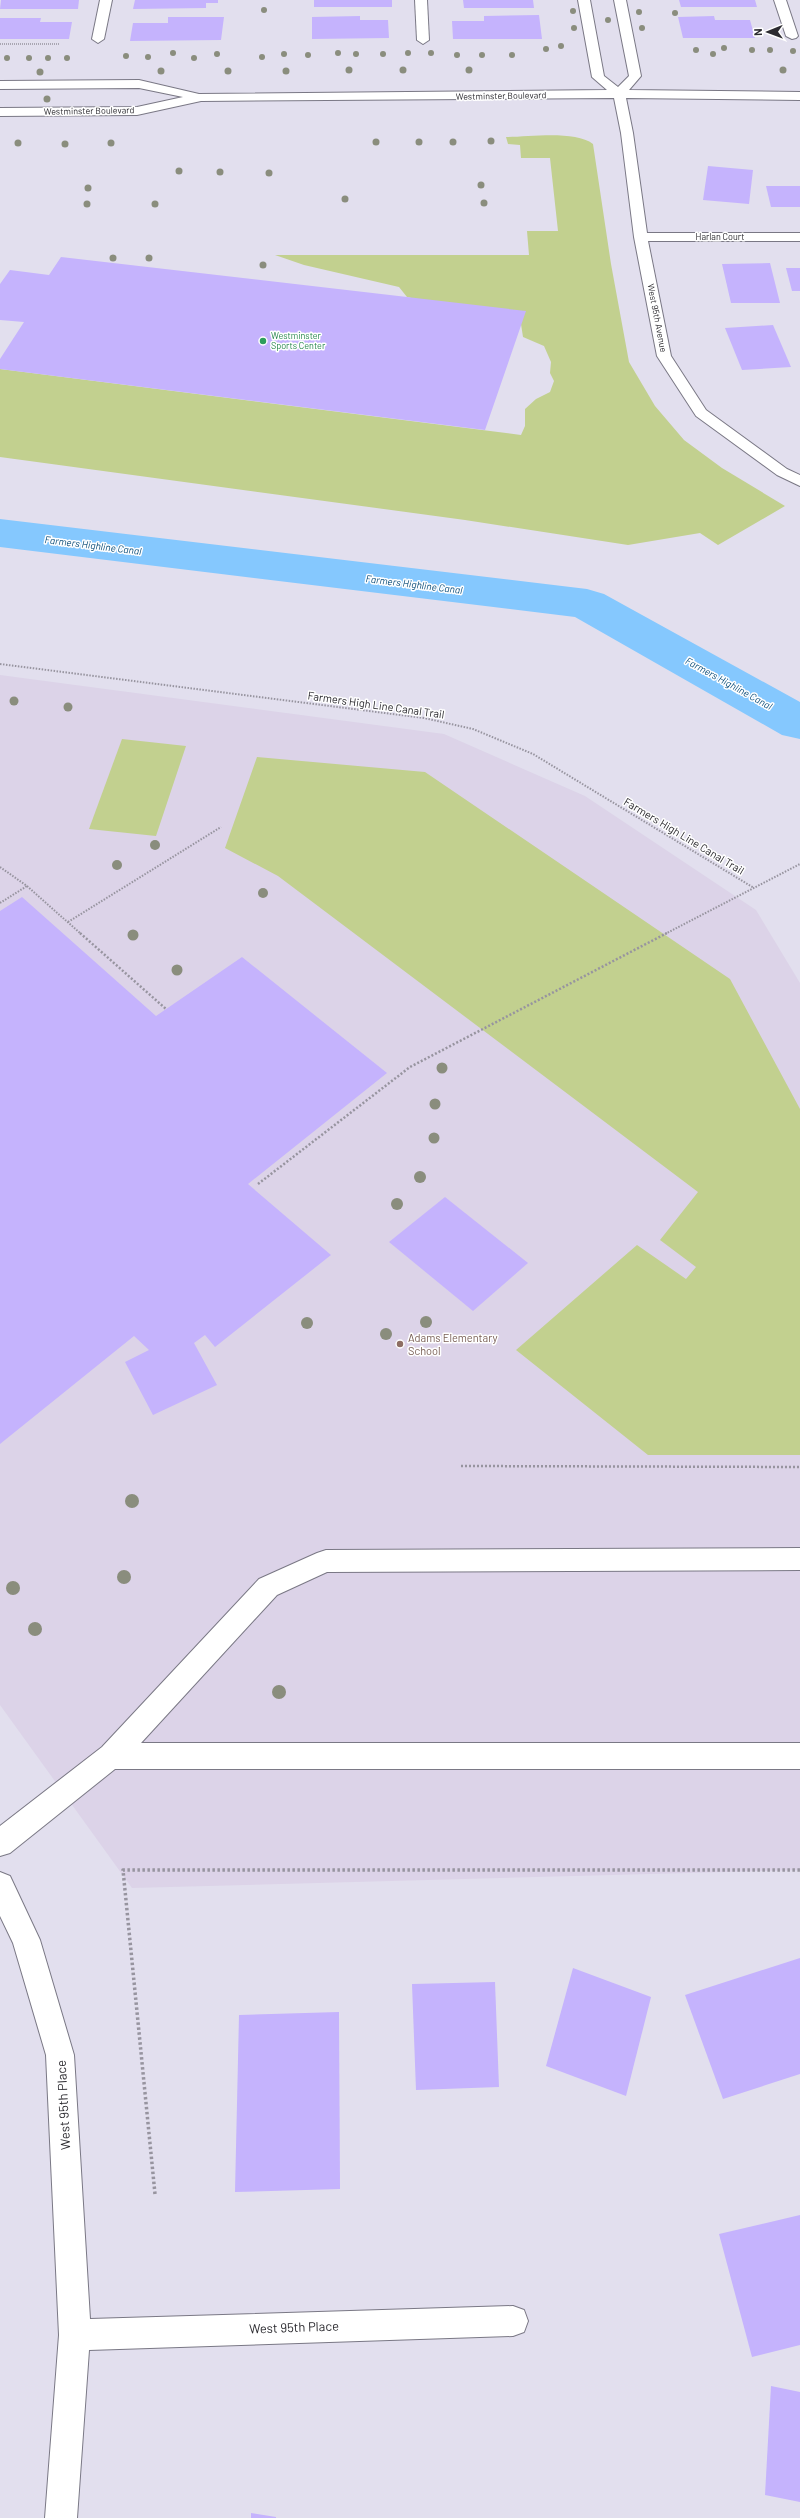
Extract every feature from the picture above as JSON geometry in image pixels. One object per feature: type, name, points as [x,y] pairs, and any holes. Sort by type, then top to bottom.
[{"type":"street","points":[[98,39],[106,0]]},
{"type":"street","points":[[421,0],[423,40]]},
{"type":"street","points":[[584,0],[598,77],[619,94],[635,76],[620,0]]},
{"type":"street","points":[[780,0],[792,36]]},
{"type":"street","name":"Westminster Boulevard","points":[[0,85],[139,84],[201,97]]},
{"type":"street","name":"Westminster Boulevard","points":[[0,112],[137,111],[201,97],[619,94],[800,96]]},
{"type":"street","name":"West 95th Avenue","points":[[619,94],[627,133],[641,237],[664,356],[701,413],[782,472],[800,482]]},
{"type":"street","name":"Harlan Court","points":[[641,237],[800,237]]},
{"type":"street","points":[[0,1844],[110,1756],[268,1587],[326,1561],[800,1559]]},
{"type":"street","points":[[110,1756],[800,1756]]},
{"type":"street","name":"West 95th Place","points":[[0,1886],[26,1940],[60,2055],[75,2335],[60,2518]]},
{"type":"street","name":"West 95th Place","points":[[75,2335],[513,2321]]},
{"type":"path","points":[[0,44],[89,44],[98,39]]},
{"type":"path","name":"Farmers High Line Canal Trail","points":[[0,664],[424,718],[473,729],[533,754],[754,888]]},
{"type":"path","points":[[68,922],[221,827]]},
{"type":"path","points":[[258,1184],[410,1067],[800,864]]},
{"type":"path","points":[[0,867],[27,886],[166,1009]]},
{"type":"path","points":[[0,903],[27,886]]},
{"type":"path","points":[[460,1466],[800,1467]]},
{"type":"path","points":[[155,2194],[123,1870],[800,1870]]},
{"type":"shaded area","name":"Adams Elementary School","points":[[0,675],[444,734],[585,796],[756,910],[800,983],[800,1870],[132,1888],[0,1705]]},
{"type":"green space","points":[[551,135],[564,136],[575,137],[593,144],[611,264],[629,362],[655,406],[684,440],[722,468],[785,506],[718,545],[700,533],[628,545],[465,520],[0,457],[0,369],[521,435],[525,426],[525,409],[536,399],[550,392],[554,381],[550,373],[551,362],[544,346],[523,337],[521,324],[407,297],[399,287],[304,265],[275,255],[529,255],[527,231],[558,231],[550,158],[521,158],[520,145],[508,144],[506,137]]},
{"type":"green space","points":[[122,739],[186,746],[156,836],[89,829]]},
{"type":"green space","points":[[257,757],[425,772],[730,979],[800,1109],[800,1455],[648,1455],[516,1350],[637,1245],[686,1279],[696,1267],[660,1240],[698,1192],[278,876],[225,848]]},
{"type":"building","points":[[1,0],[79,0],[78,9],[0,9]]},
{"type":"building","points":[[135,0],[218,0],[218,3],[206,3],[206,8],[133,9]]},
{"type":"building","points":[[314,0],[392,0],[392,7],[314,7]]},
{"type":"building","points":[[463,0],[533,0],[534,8],[464,8]]},
{"type":"building","points":[[679,0],[755,0],[757,7],[681,7]]},
{"type":"building","points":[[539,15],[542,39],[453,39],[452,21],[484,21],[484,16]]},
{"type":"building","points":[[360,16],[360,20],[388,20],[389,38],[312,39],[312,17]]},
{"type":"building","points":[[714,16],[715,20],[750,20],[755,38],[683,38],[678,17]]},
{"type":"building","points":[[168,17],[224,17],[221,40],[130,41],[133,23],[168,23]]},
{"type":"building","points":[[0,18],[41,18],[40,22],[72,22],[69,39],[0,39]]},
{"type":"building","points":[[708,166],[753,170],[749,204],[703,200]]},
{"type":"building","points":[[766,186],[800,186],[800,207],[771,207]]},
{"type":"building","name":"Westminster Sports Center","points":[[61,257],[526,311],[485,430],[0,369],[0,359],[24,322],[0,320],[0,284],[10,270],[49,275]]},
{"type":"building","points":[[770,263],[780,303],[731,303],[722,264]]},
{"type":"building","points":[[786,268],[800,268],[800,291],[792,291]]},
{"type":"building","points":[[773,325],[791,367],[742,370],[725,328]]},
{"type":"building","points":[[22,897],[156,1016],[242,957],[387,1073],[248,1184],[331,1255],[215,1347],[205,1335],[194,1343],[217,1385],[153,1415],[125,1362],[149,1350],[134,1336],[0,1444],[0,911]]},
{"type":"building","points":[[445,1197],[528,1263],[473,1311],[389,1242]]},
{"type":"building","points":[[800,1958],[800,2074],[723,2099],[685,1995]]},
{"type":"building","points":[[573,1968],[651,1997],[626,2096],[546,2066]]},
{"type":"building","points":[[495,1982],[499,2087],[416,2090],[412,1984]]},
{"type":"building","points":[[339,2012],[340,2189],[235,2192],[239,2015]]},
{"type":"building","points":[[800,2215],[800,2345],[752,2357],[719,2234]]},
{"type":"building","points":[[771,2386],[800,2392],[800,2502],[765,2495]]},
{"type":"building","points":[[251,2513],[276,2517],[276,2518],[251,2518]]},
{"type":"waterway","name":"Farmers Highline Canal","points":[[0,533],[587,604],[800,723]]},
{"type":"place","name":"Westminster Sports Center","points":[[263,341]]},
{"type":"place","name":"Adams Elementary School","points":[[400,1344]]}]
